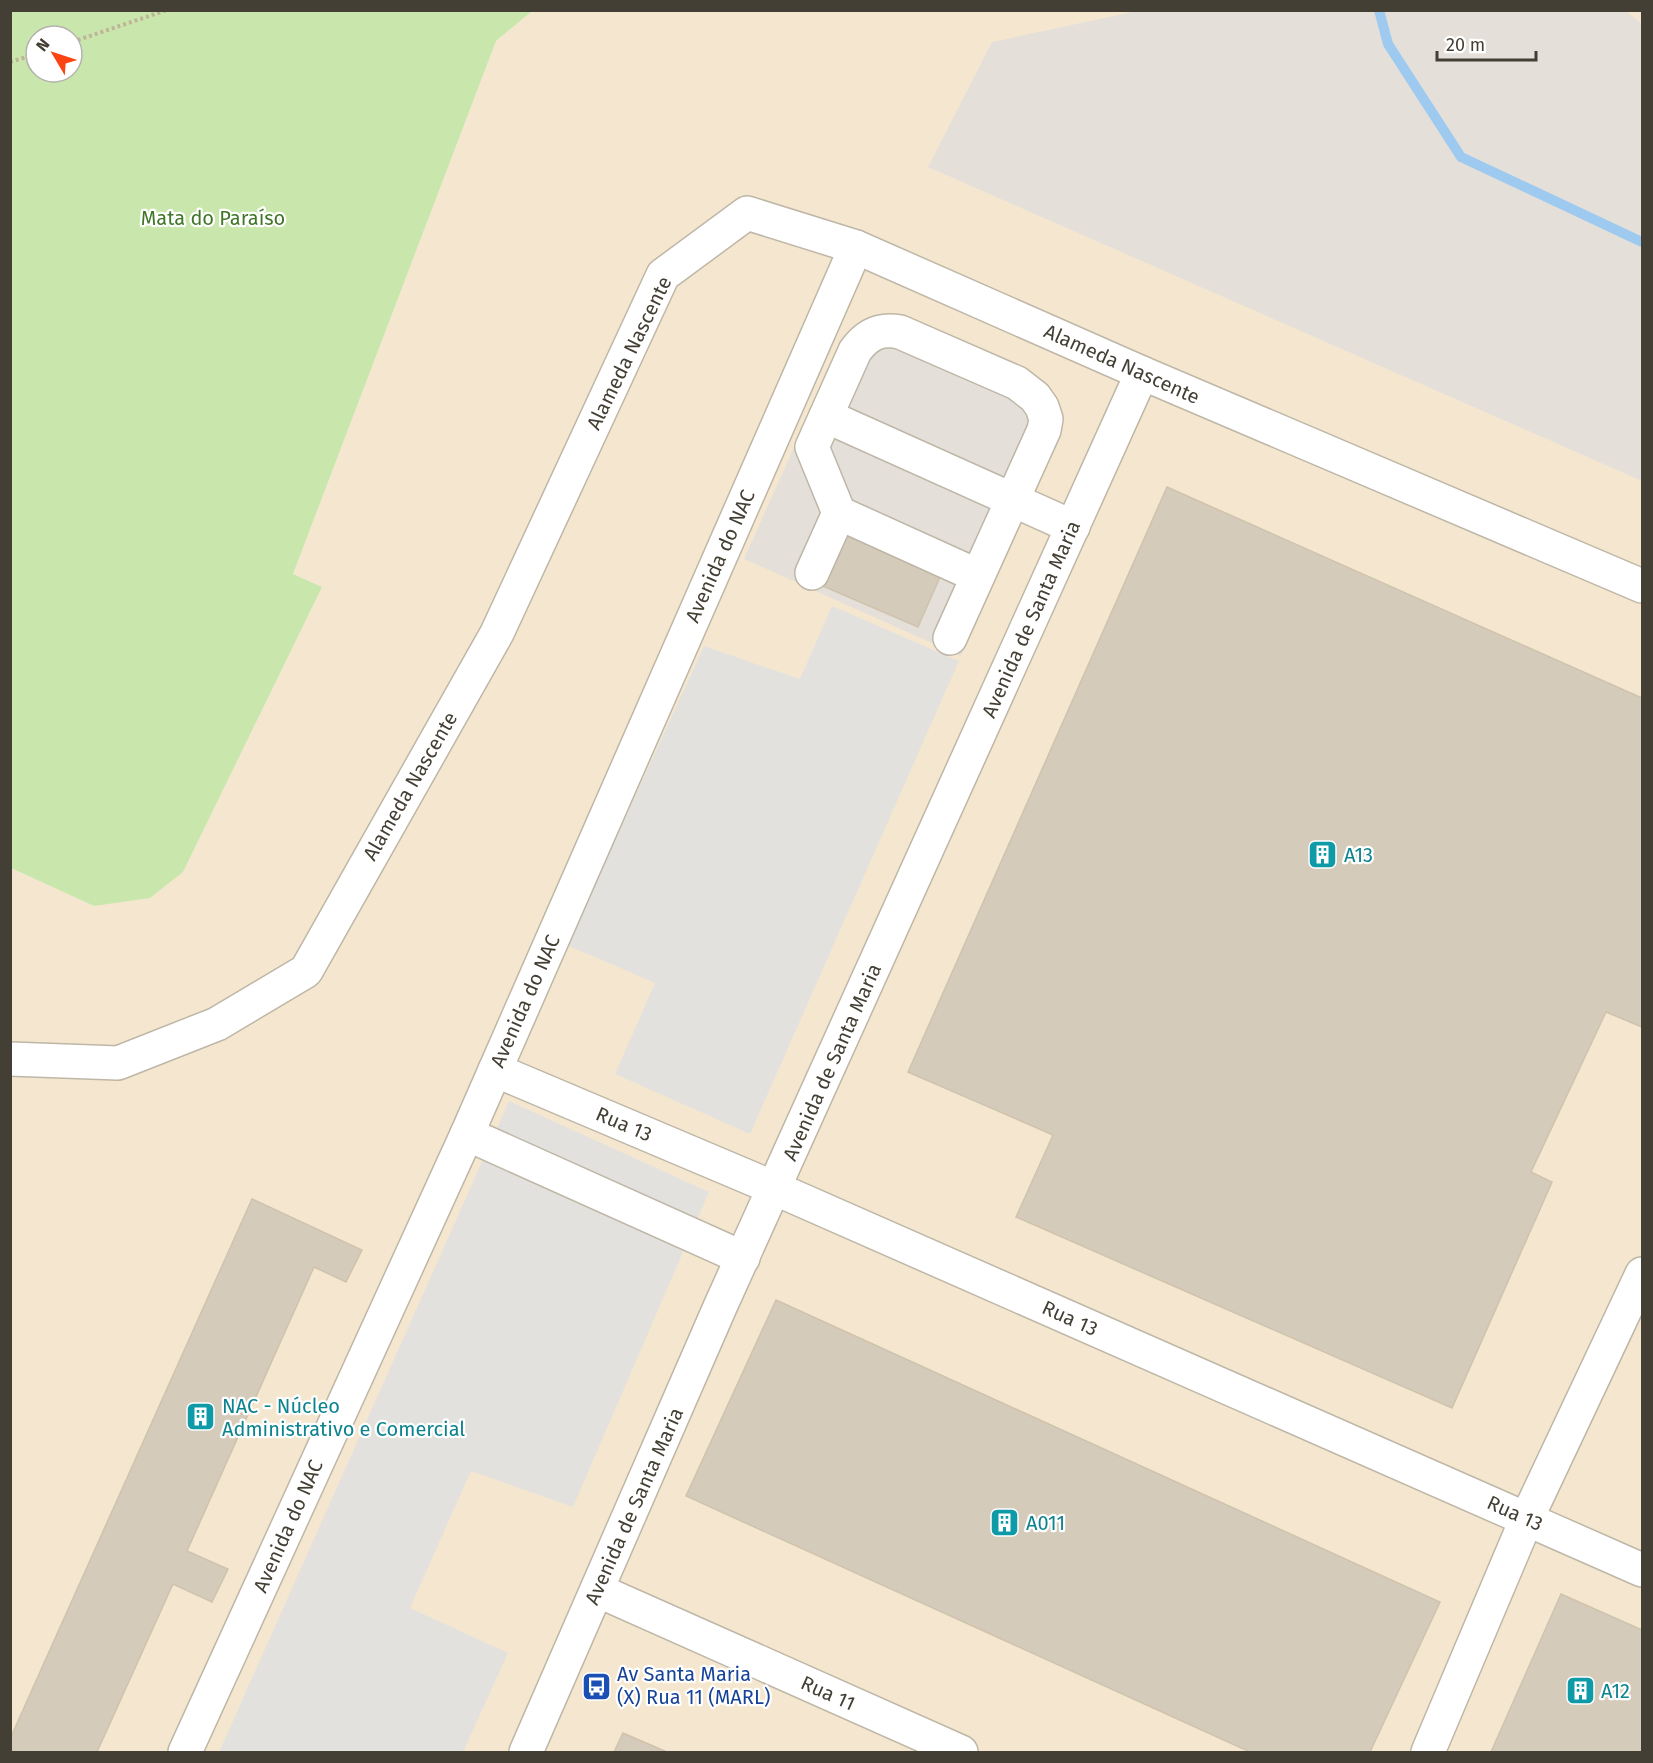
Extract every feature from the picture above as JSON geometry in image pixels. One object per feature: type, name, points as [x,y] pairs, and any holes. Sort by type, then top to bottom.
[{"type":"street","name":"Alameda Nascente","points":[[10,1059],[118,1063],[217,1024],[306,971],[497,633],[663,275],[747,213],[856,247],[1142,373],[1642,586]]},
{"type":"street","name":"Avenida do NAC","points":[[185,1752],[467,1134],[856,247]]},
{"type":"street","points":[[950,638],[1044,430],[1046,419],[1035,397],[1017,383],[900,332],[886,330],[868,336],[861,342],[812,447],[839,513],[978,576]]},
{"type":"street","name":"Avenida de Santa Maria","points":[[526,1752],[774,1188],[1142,373]]},
{"type":"street","points":[[826,416],[1073,527]]},
{"type":"street","points":[[812,573],[839,513]]},
{"type":"street","name":"Rua 13","points":[[495,1070],[774,1188],[1642,1570]]},
{"type":"street","points":[[467,1134],[743,1258]]},
{"type":"street","points":[[1428,1752],[1527,1518],[1642,1274]]},
{"type":"street","name":"Rua 11","points":[[597,1590],[961,1752]]},
{"type":"path","points":[[84,38],[167,10]]},
{"type":"shaded area","points":[[532,10],[1642,11],[1642,1752],[11,1752],[11,868],[94,906],[183,872],[322,587],[293,574],[496,41]]},
{"type":"shaded area","points":[[1625,10],[1642,24],[1642,481],[928,167],[992,42],[1137,11]]},
{"type":"shaded area","points":[[890,314],[904,318],[1036,378],[1054,393],[1062,417],[1061,432],[961,656],[744,559],[842,340],[851,329],[867,318]]},
{"type":"shaded area","points":[[832,606],[959,661],[750,1134],[615,1074],[655,983],[567,945],[704,646],[800,679]]},
{"type":"shaded area","points":[[509,1101],[709,1192],[573,1507],[471,1471],[410,1608],[508,1653],[463,1752],[219,1752]]},
{"type":"green space","name":"Mata do Paraíso","points":[[11,10],[532,11],[496,41],[293,574],[322,587],[183,872],[150,898],[94,906],[11,868]]},
{"type":"building","name":"A13","points":[[1167,487],[1642,698],[1642,1027],[1606,1012],[1531,1172],[1552,1182],[1452,1408],[1016,1217],[1053,1135],[908,1072]]},
{"type":"building","points":[[845,535],[940,577],[918,627],[823,586]]},
{"type":"building","name":"NAC - Núcleo Administrativo e Comercial","points":[[252,1199],[362,1250],[346,1282],[314,1267],[187,1551],[228,1569],[212,1602],[173,1584],[97,1752],[10,1752],[10,1739]]},
{"type":"building","name":"A011","points":[[776,1300],[1440,1602],[1370,1752],[1250,1752],[686,1496]]},
{"type":"building","name":"A12","points":[[1561,1594],[1642,1630],[1642,1752],[1491,1752]]},
{"type":"building","points":[[623,1733],[667,1752],[614,1752]]},
{"type":"waterway","points":[[1379,10],[1388,44],[1461,157],[1642,242]]},
{"type":"place","name":"A13","points":[[1323,855]]},
{"type":"place","name":"NAC - Núcleo Administrativo e Comercial","points":[[201,1417]]},
{"type":"place","name":"A011","points":[[1005,1523]]},
{"type":"place","name":"Av Santa Maria (X) Rua 11 (MARL)","points":[[596,1686]]},
{"type":"place","name":"A12","points":[[1580,1691]]}]
